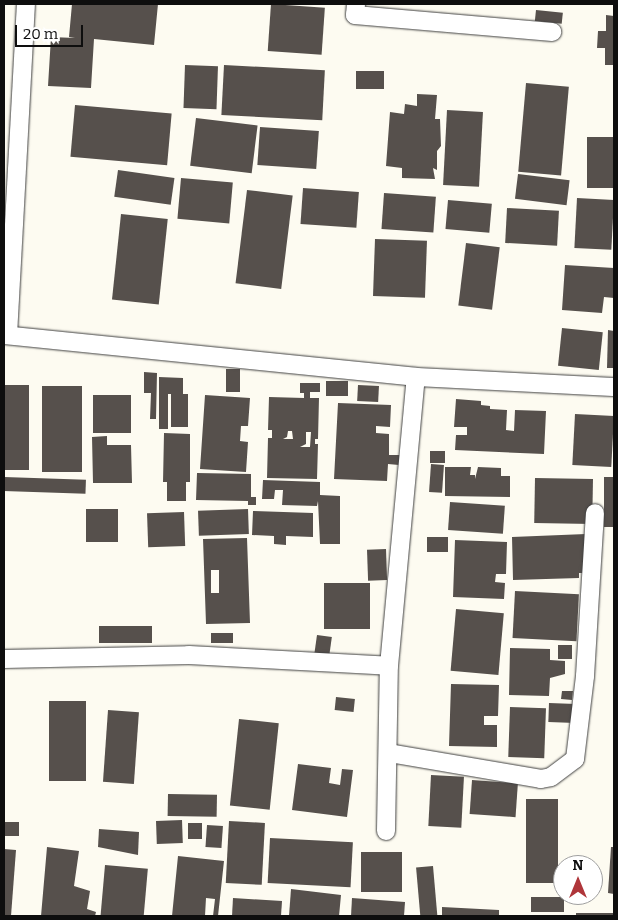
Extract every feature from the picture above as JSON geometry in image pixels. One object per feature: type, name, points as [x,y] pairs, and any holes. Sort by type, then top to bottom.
[{"type":"street","points":[[26,4],[6,335],[416,377],[614,387]]},
{"type":"street","points":[[356,4],[355,15],[552,32]]},
{"type":"street","points":[[386,831],[389,753],[389,666],[416,377]]},
{"type":"street","points":[[389,753],[542,779],[551,777],[575,759],[585,676],[595,513]]},
{"type":"street","points":[[4,659],[189,656],[389,666]]},
{"type":"building","points":[[72,4],[158,4],[154,45],[94,39],[91,88],[48,86],[51,37],[75,38],[69,37]]},
{"type":"building","points":[[271,4],[325,8],[322,55],[268,51]]},
{"type":"building","points":[[536,10],[563,13],[562,24],[535,21]]},
{"type":"building","points":[[606,15],[614,16],[614,65],[605,65],[605,48],[597,48],[598,31],[606,31]]},
{"type":"building","points":[[185,65],[218,66],[216,109],[183,108]]},
{"type":"building","points":[[224,65],[325,70],[322,120],[221,115]]},
{"type":"building","points":[[356,71],[384,71],[384,89],[356,89]]},
{"type":"building","points":[[526,83],[569,87],[561,175],[518,172]]},
{"type":"building","points":[[417,94],[437,95],[435,119],[440,119],[441,146],[437,151],[437,170],[433,168],[435,179],[402,178],[402,168],[386,166],[390,112],[404,114],[405,104],[417,106]]},
{"type":"building","points":[[75,105],[172,113],[167,165],[70,157]]},
{"type":"building","points":[[447,110],[483,112],[479,187],[443,185]]},
{"type":"building","points":[[196,118],[258,126],[252,173],[190,166]]},
{"type":"building","points":[[260,127],[319,131],[316,169],[257,165]]},
{"type":"building","points":[[587,137],[614,137],[614,188],[587,188]]},
{"type":"building","points":[[118,170],[174,178],[171,205],[114,197]]},
{"type":"building","points":[[518,174],[570,180],[567,205],[515,199]]},
{"type":"building","points":[[181,178],[233,183],[229,223],[177,219]]},
{"type":"building","points":[[303,188],[359,192],[356,228],[300,224]]},
{"type":"building","points":[[247,190],[293,196],[281,289],[236,283]]},
{"type":"building","points":[[384,193],[436,197],[433,233],[381,229]]},
{"type":"building","points":[[577,198],[614,200],[611,250],[574,248]]},
{"type":"building","points":[[448,200],[492,204],[489,233],[445,229]]},
{"type":"building","points":[[507,208],[559,211],[557,246],[505,243]]},
{"type":"building","points":[[121,214],[168,219],[159,304],[112,300]]},
{"type":"building","points":[[375,239],[427,241],[425,298],[373,296]]},
{"type":"building","points":[[466,243],[500,247],[492,310],[458,306]]},
{"type":"building","points":[[565,265],[614,268],[614,298],[604,297],[602,313],[562,310]]},
{"type":"building","points":[[562,328],[603,332],[599,370],[558,366]]},
{"type":"building","points":[[608,330],[614,331],[614,368],[607,368]]},
{"type":"building","points":[[226,369],[240,369],[240,392],[226,392]]},
{"type":"building","points":[[144,372],[157,373],[156,419],[150,419],[151,393],[144,393]]},
{"type":"building","points":[[159,377],[183,378],[183,394],[188,394],[188,427],[171,427],[171,394],[168,394],[168,429],[159,429]]},
{"type":"building","points":[[326,381],[348,381],[348,396],[326,396]]},
{"type":"building","points":[[300,383],[320,383],[320,392],[310,392],[310,398],[319,398],[318,439],[315,439],[315,444],[318,444],[317,479],[267,478],[268,438],[272,438],[272,430],[268,430],[269,397],[304,398],[304,393],[300,393]],"holes":[[[288,431],[292,431],[293,439],[283,439],[287,437]],[[306,432],[311,432],[310,447],[300,447],[306,444]]]},
{"type":"building","points":[[4,385],[29,385],[29,470],[4,470]]},
{"type":"building","points":[[358,385],[379,386],[378,402],[357,401]]},
{"type":"building","points":[[42,386],[82,386],[82,472],[42,472]]},
{"type":"building","points":[[93,395],[131,395],[131,433],[93,433]]},
{"type":"building","points":[[205,395],[250,398],[248,426],[241,426],[240,441],[248,442],[246,472],[200,469]]},
{"type":"building","points":[[456,399],[481,401],[481,405],[490,406],[490,409],[507,410],[506,430],[514,431],[515,410],[546,411],[544,454],[455,450],[456,435],[467,435],[467,427],[454,427]]},
{"type":"building","points":[[338,403],[391,405],[390,427],[376,426],[376,433],[389,434],[389,455],[400,455],[399,465],[388,464],[387,481],[334,479]]},
{"type":"building","points":[[575,414],[614,416],[611,467],[572,465]]},
{"type":"building","points":[[164,433],[190,434],[190,482],[186,482],[186,501],[167,501],[167,482],[163,482]]},
{"type":"building","points":[[107,436],[107,445],[131,445],[132,483],[93,483],[92,437]]},
{"type":"building","points":[[430,451],[445,451],[445,463],[430,463]]},
{"type":"building","points":[[431,464],[444,465],[442,493],[429,492]]},
{"type":"building","points":[[445,467],[471,467],[470,475],[475,475],[475,479],[478,467],[501,468],[501,476],[510,476],[510,497],[445,496]]},
{"type":"building","points":[[197,473],[251,474],[251,497],[256,497],[256,505],[248,505],[248,501],[196,500]]},
{"type":"building","points":[[4,477],[86,480],[85,494],[4,491]]},
{"type":"building","points":[[604,477],[614,477],[614,527],[604,527]]},
{"type":"building","points":[[535,478],[593,479],[592,524],[534,523]]},
{"type":"building","points":[[263,480],[320,482],[320,495],[340,496],[340,544],[320,544],[318,501],[317,506],[282,505],[283,490],[275,490],[274,499],[262,499]]},
{"type":"building","points":[[450,502],[505,506],[503,534],[448,530]]},
{"type":"building","points":[[86,509],[118,509],[118,542],[86,542]]},
{"type":"building","points":[[248,509],[249,534],[199,536],[198,511]]},
{"type":"building","points":[[253,511],[313,513],[313,537],[286,536],[286,545],[274,544],[274,536],[252,535]]},
{"type":"building","points":[[184,512],[185,546],[148,547],[147,513]]},
{"type":"building","points":[[586,534],[587,573],[579,573],[579,578],[513,580],[512,537]]},
{"type":"building","points":[[427,537],[448,537],[448,552],[427,552]]},
{"type":"building","points":[[247,538],[250,623],[206,624],[203,539]],"holes":[[[211,570],[219,570],[219,593],[211,593]]]},
{"type":"building","points":[[455,540],[507,542],[506,574],[496,574],[495,582],[505,583],[504,599],[453,597]]},
{"type":"building","points":[[386,549],[387,580],[368,581],[367,550]]},
{"type":"building","points":[[324,583],[370,583],[370,629],[324,629]]},
{"type":"building","points":[[515,591],[579,594],[576,641],[513,638]]},
{"type":"building","points":[[456,609],[504,613],[498,675],[451,671]]},
{"type":"building","points":[[99,626],[152,626],[152,643],[99,643]]},
{"type":"building","points":[[211,633],[233,633],[233,643],[211,643]]},
{"type":"building","points":[[317,635],[332,637],[329,658],[314,656]]},
{"type":"building","points":[[558,645],[572,645],[572,659],[558,659]]},
{"type":"building","points":[[510,648],[550,649],[550,660],[565,661],[565,674],[550,678],[549,696],[509,695]]},
{"type":"building","points":[[451,684],[499,685],[498,716],[484,716],[484,725],[497,725],[497,747],[449,746]]},
{"type":"building","points":[[562,691],[573,691],[572,700],[561,699]]},
{"type":"building","points":[[336,697],[355,699],[354,712],[335,710]]},
{"type":"building","points":[[49,701],[86,701],[86,781],[49,781]]},
{"type":"building","points":[[549,703],[576,704],[575,723],[548,722]]},
{"type":"building","points":[[510,707],[546,708],[544,758],[508,757]]},
{"type":"building","points":[[108,710],[139,712],[134,784],[103,782]]},
{"type":"building","points":[[239,719],[279,723],[270,810],[230,806]]},
{"type":"building","points":[[298,764],[331,768],[329,783],[340,785],[342,769],[353,770],[347,817],[292,810]]},
{"type":"building","points":[[431,775],[464,777],[461,828],[428,826]]},
{"type":"building","points":[[472,780],[518,783],[516,817],[470,814]]},
{"type":"building","points":[[168,794],[217,795],[217,817],[168,816]]},
{"type":"building","points":[[526,799],[558,799],[558,855],[553,855],[553,883],[526,883]]},
{"type":"building","points":[[182,820],[183,843],[157,844],[156,821]]},
{"type":"building","points":[[229,821],[265,823],[262,885],[226,883]]},
{"type":"building","points":[[4,822],[19,822],[19,836],[4,836]]},
{"type":"building","points":[[188,823],[202,823],[202,839],[188,839]]},
{"type":"building","points":[[207,825],[223,826],[221,848],[205,847]]},
{"type":"building","points":[[99,829],[139,832],[138,855],[98,847]]},
{"type":"building","points":[[270,838],[353,842],[351,887],[268,883]]},
{"type":"building","points":[[47,847],[79,851],[74,886],[90,891],[87,909],[96,912],[95,916],[41,916]]},
{"type":"building","points":[[611,847],[614,847],[614,894],[608,893]]},
{"type":"building","points":[[4,849],[16,850],[11,916],[4,916]]},
{"type":"building","points":[[361,852],[402,852],[402,892],[361,892]]},
{"type":"building","points":[[178,856],[224,861],[218,916],[213,916],[215,899],[206,898],[205,916],[172,916]]},
{"type":"building","points":[[105,865],[148,869],[144,916],[101,916]]},
{"type":"building","points":[[433,866],[437,916],[420,916],[416,867]]},
{"type":"building","points":[[291,889],[341,895],[339,916],[289,916]]},
{"type":"building","points":[[531,897],[553,897],[553,905],[564,905],[564,912],[531,912]]},
{"type":"building","points":[[233,898],[282,901],[281,916],[232,916]]},
{"type":"building","points":[[352,898],[405,902],[404,916],[351,916]]},
{"type":"building","points":[[442,907],[499,910],[499,916],[442,916]]},
{"type":"building","points":[[576,913],[614,913],[614,916],[576,916]]}]
